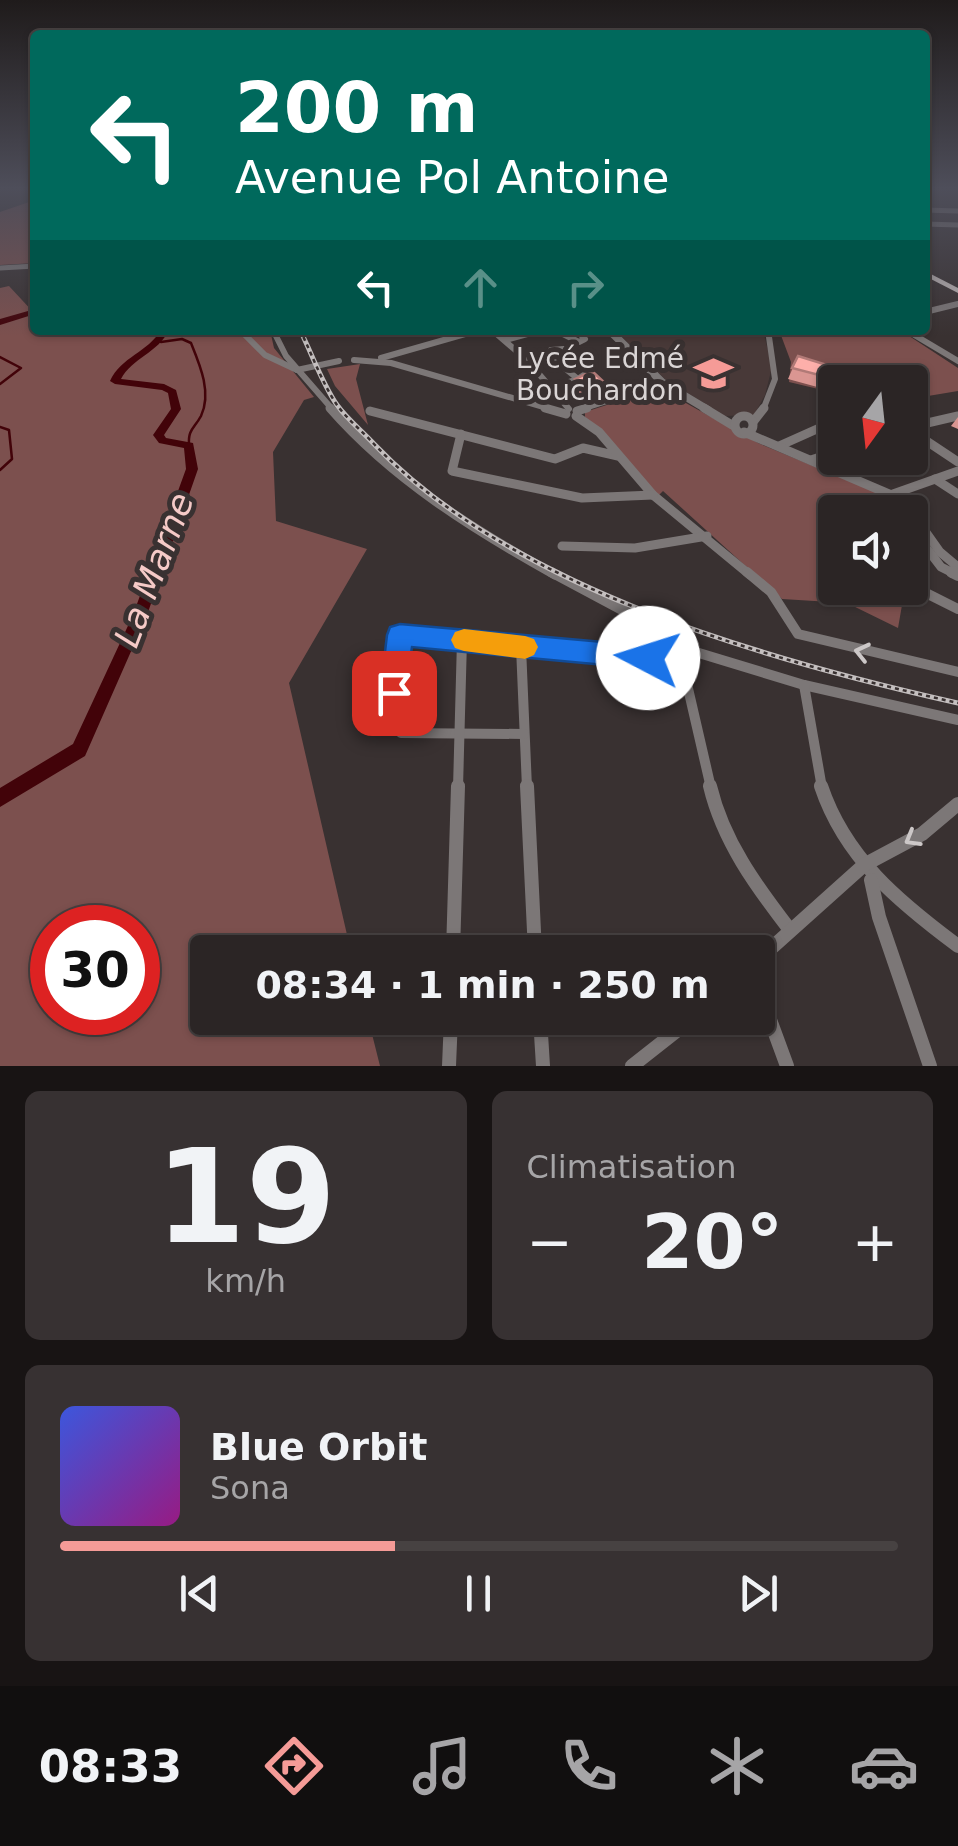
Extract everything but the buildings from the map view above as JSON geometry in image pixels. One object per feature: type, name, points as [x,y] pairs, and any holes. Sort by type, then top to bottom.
[{"type":"main road","points":[[930,276],[958,291]]},
{"type":"street","points":[[0,268],[30,266]]},
{"type":"street","points":[[930,310],[958,304]]},
{"type":"street","points":[[245,335],[265,355],[297,370],[339,361]]},
{"type":"street","points":[[274,335],[278,347],[297,370],[369,450],[448,513],[682,642],[714,807],[746,872],[790,930]]},
{"type":"street","points":[[380,360],[462,335]]},
{"type":"street","points":[[499,335],[572,412],[599,432],[653,495],[771,592],[793,629],[806,638],[958,672]]},
{"type":"street","points":[[506,340],[526,335]]},
{"type":"street","points":[[614,335],[663,384],[708,413],[754,426],[764,440]]},
{"type":"street","points":[[744,432],[754,426],[776,378],[775,348],[770,335]]},
{"type":"street","points":[[914,335],[958,361]]},
{"type":"street","points":[[549,388],[578,379],[591,373],[593,365],[564,349],[552,350],[552,358],[578,379]]},
{"type":"street","points":[[354,360],[380,360],[572,412],[663,384]]},
{"type":"street","points":[[370,411],[554,459],[583,448],[618,456]]},
{"type":"street","points":[[928,424],[958,416]]},
{"type":"street","points":[[734,422],[744,432],[893,494],[915,512],[935,551],[958,566]]},
{"type":"street","points":[[779,446],[818,428]]},
{"type":"street","points":[[461,434],[452,471],[582,498],[653,495]]},
{"type":"street","points":[[928,441],[958,462]]},
{"type":"street","points":[[811,460],[818,458]]},
{"type":"street","points":[[893,494],[958,471]]},
{"type":"street","points":[[935,479],[958,494]]},
{"type":"street","points":[[562,546],[635,548],[707,536]]},
{"type":"street","points":[[928,548],[934,560],[958,575]]},
{"type":"street","points":[[928,594],[958,609]]},
{"type":"street","points":[[524,734],[401,733],[391,721],[400,635],[521,647],[685,654],[958,720]]},
{"type":"street","points":[[454,935],[462,640]]},
{"type":"street","points":[[521,647],[535,935]]},
{"type":"street","points":[[804,684],[812,751],[826,802],[866,872],[878,918],[930,1066]]},
{"type":"street","points":[[775,944],[958,804]]},
{"type":"street","points":[[866,872],[956,948]]},
{"type":"street","points":[[775,1027],[787,1066]]},
{"type":"street","points":[[448,1066],[449,1035]]},
{"type":"street","points":[[541,1035],[543,1066]]},
{"type":"street","points":[[632,1066],[654,1058],[676,1035]]},
{"type":"shaded area","points":[[0,237],[30,237],[30,263],[0,265]]},
{"type":"shaded area","points":[[9,286],[30,309],[30,335],[271,335],[274,348],[314,397],[304,400],[273,452],[276,521],[367,549],[289,683],[347,935],[190,935],[190,1035],[372,1035],[380,1066],[0,1066],[0,288]]},
{"type":"shaded area","name":"Lycée Edmé Bouchardon","points":[[620,335],[764,335],[772,367],[765,395],[754,415],[725,416],[666,380]]},
{"type":"shaded area","points":[[781,335],[908,335],[958,368],[958,391],[928,396],[928,365],[818,365],[818,389],[789,382],[791,362]]},
{"type":"shaded area","points":[[360,364],[356,379],[368,425],[335,386],[327,369]]},
{"type":"shaded area","points":[[653,390],[666,392],[758,443],[818,468],[818,475],[835,475],[883,495],[818,495],[818,601],[782,599],[663,491],[659,495],[655,492],[585,417],[585,412]]},
{"type":"shaded area","points":[[851,605],[902,605],[898,628]]},
{"type":"waterway","name":"La Marne","points":[[0,322],[30,313]]},
{"type":"waterway","name":"La Marne","points":[[0,798],[79,750],[140,615],[192,469],[189,445],[163,441],[158,435],[176,409],[173,392],[164,387],[115,381],[124,366],[155,345],[162,335]]},
{"type":"waterway","points":[[161,342],[182,339],[191,343],[201,370],[204,407],[189,445]]},
{"type":"waterway","name":"La Marne","points":[[0,357],[21,368],[0,384]]},
{"type":"waterway","name":"La Marne","points":[[0,427],[9,430],[12,459],[0,470]]},
{"type":"railway","points":[[302,335],[345,415],[431,495],[497,540],[646,612],[806,665],[958,703]]},
{"type":"slow traffic","points":[[464,640],[525,647]]},
{"type":"place","name":"Lycée Edmé Bouchardon","points":[[714,374]]},
{"type":"route","points":[[394,693],[400,635],[648,658]]}]
